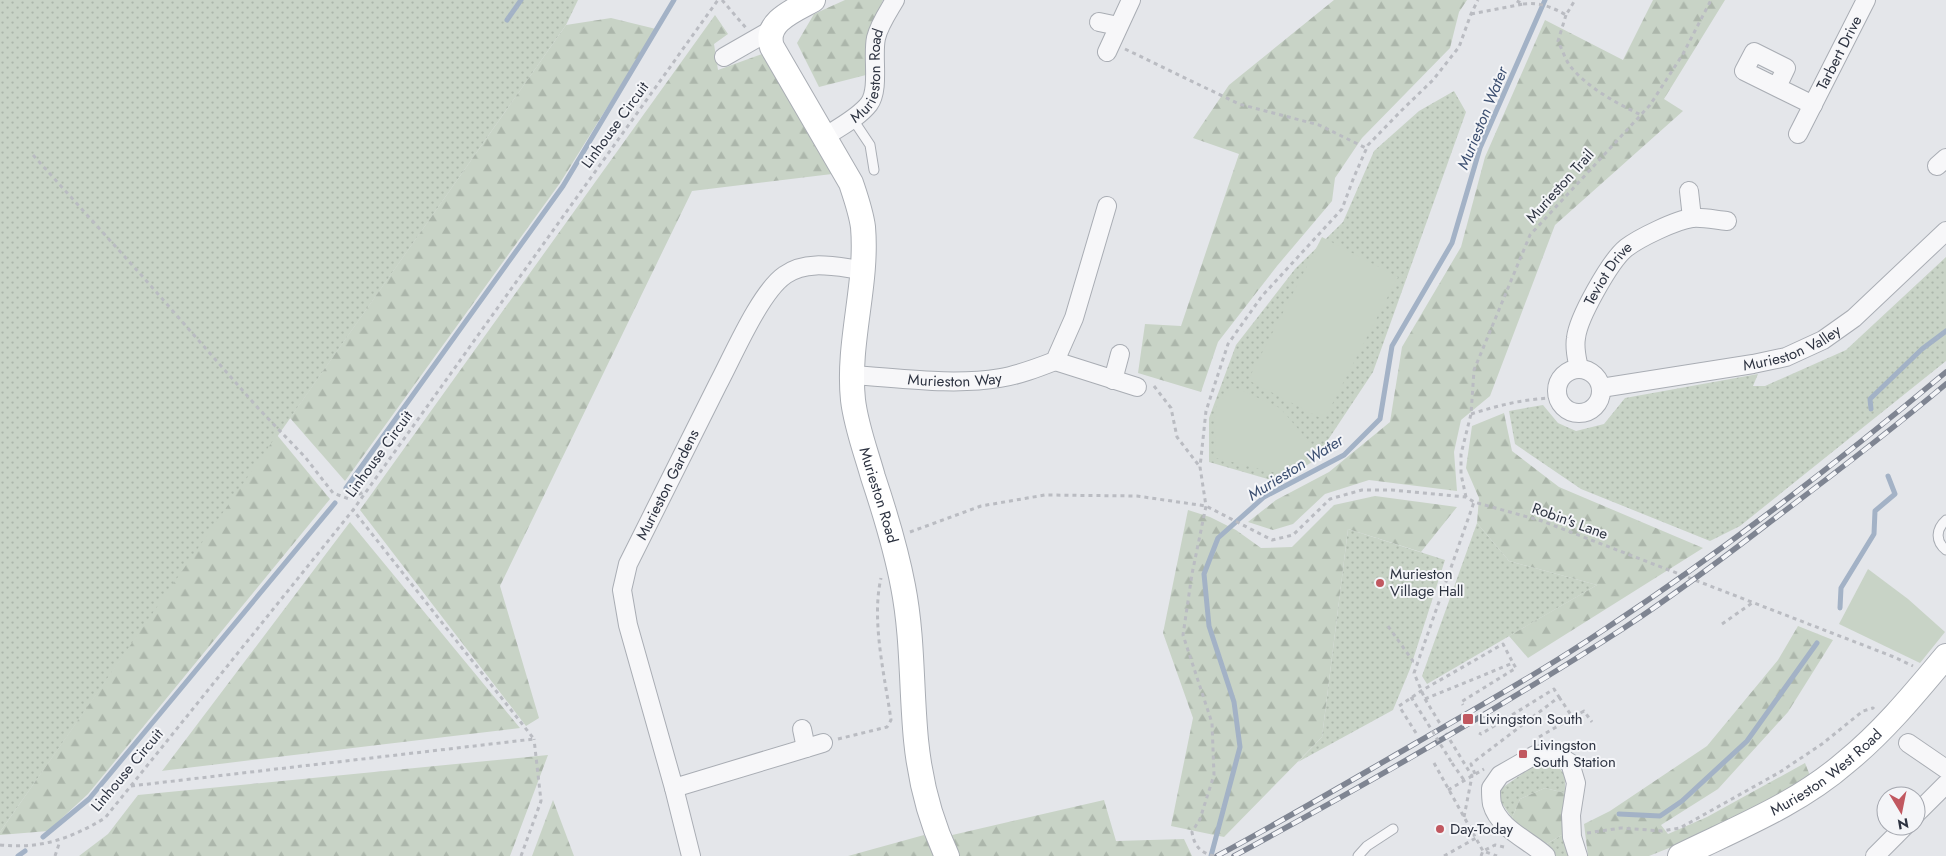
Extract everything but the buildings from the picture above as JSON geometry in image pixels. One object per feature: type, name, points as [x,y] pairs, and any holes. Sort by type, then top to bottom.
[{"type":"street","points":[[724,57],[763,35],[790,12],[813,0]]},
{"type":"street","name":"Murieston Road","points":[[825,137],[862,111],[870,102],[874,88],[875,40],[879,28],[895,0]]},
{"type":"street","points":[[1099,22],[1112,40],[1131,0]]},
{"type":"street","name":"Tarbert Drive","points":[[1798,134],[1866,0]]},
{"type":"street","name":"Murieston Road","points":[[763,35],[770,37],[772,48],[851,183],[859,207],[863,228],[862,270],[855,329],[853,400],[858,428],[893,540],[903,587],[910,632],[916,740],[923,788],[938,836],[947,856]]},
{"type":"street","name":"Tarbert Drive","points":[[1777,87],[1813,105]]},
{"type":"street","points":[[1688,191],[1692,218]]},
{"type":"street","points":[[1107,206],[1074,318],[1055,361],[1113,380],[1144,385]]},
{"type":"street","name":"Teviot Drive","points":[[1579,369],[1575,351],[1578,328],[1590,300],[1611,266],[1625,249],[1666,227],[1692,218],[1727,221]]},
{"type":"street","name":"Murieston Valley","points":[[1601,388],[1754,364],[1786,357],[1823,340],[1854,318],[1946,231]]},
{"type":"street","name":"Murieston Gardens","points":[[691,856],[628,625],[622,590],[628,564],[743,336],[770,288],[785,275],[804,266],[830,266],[862,270]]},
{"type":"street","points":[[1113,380],[1120,354]]},
{"type":"street","name":"Murieston Way","points":[[853,375],[939,381],[999,378],[1024,373],[1055,361]]},
{"type":"street","points":[[1579,369],[1587,370],[1593,374],[1601,388],[1597,404],[1586,412],[1579,414],[1563,408],[1557,398],[1556,388],[1560,378],[1565,373],[1579,369]]},
{"type":"street","name":"Murieston West Road","points":[[1680,856],[1787,804],[1846,763],[1892,719],[1946,656]]},
{"type":"street","points":[[802,729],[806,748]]},
{"type":"street","points":[[674,788],[823,743]]},
{"type":"street","points":[[1908,743],[1946,770]]},
{"type":"street","points":[[1546,856],[1524,841],[1503,822],[1492,805],[1491,788],[1500,775],[1535,755],[1554,753],[1570,763],[1576,783],[1571,815],[1572,838],[1578,856]]},
{"type":"street","points":[[1926,804],[1946,784]]},
{"type":"street","points":[[1875,856],[1894,836]]},
{"type":"lane","points":[[852,118],[870,146],[874,170]]},
{"type":"lane","points":[[1946,520],[1940,526],[1937,535],[1941,546],[1946,550]]},
{"type":"lane","points":[[1358,856],[1367,846],[1394,829]]},
{"type":"path","name":"Linhouse Circuit","points":[[0,845],[21,847],[60,841],[83,831],[105,818],[353,510],[718,0]]},
{"type":"path","points":[[722,0],[763,35]]},
{"type":"path","points":[[1214,856],[1205,854],[1194,843],[1192,832],[1200,819],[1214,775],[1212,723],[1183,636],[1192,574],[1206,506],[1200,467],[1206,411],[1228,344],[1262,296],[1342,209],[1366,148],[1439,74],[1459,47],[1478,0]]},
{"type":"path","points":[[1515,0],[1523,4]]},
{"type":"path","points":[[1575,0],[1566,15],[1558,41],[1569,64],[1586,82],[1620,105],[1642,115]]},
{"type":"path","name":"Murieston Trail","points":[[1466,498],[1461,474],[1461,454],[1471,414],[1474,370],[1530,235],[1650,105],[1683,54],[1711,0]]},
{"type":"path","points":[[1471,14],[1534,2],[1553,8],[1566,15]]},
{"type":"path","points":[[1112,40],[1239,104],[1319,125],[1366,148]]},
{"type":"path","points":[[32,155],[305,458],[333,493],[349,499],[367,491]]},
{"type":"path","points":[[1144,385],[1171,408],[1177,437],[1200,467]]},
{"type":"path","points":[[1471,414],[1507,403],[1537,398],[1557,398]]},
{"type":"path","name":"Robin's Lane","points":[[893,540],[981,506],[1046,494],[1137,496],[1206,506],[1272,540],[1293,535],[1330,499],[1362,490],[1392,490],[1466,498],[1474,502],[1542,521],[1894,657],[1930,675]]},
{"type":"path","points":[[1464,817],[1472,776],[1425,699],[1414,674],[1474,502]]},
{"type":"path","points":[[353,510],[534,739],[541,801],[521,856]]},
{"type":"path","points":[[823,743],[887,727],[891,720],[879,634],[878,592],[882,576]]},
{"type":"path","points":[[1722,624],[1752,602]]},
{"type":"path","points":[[1388,626],[1413,661],[1418,662]]},
{"type":"path","points":[[1416,733],[1399,706],[1421,691],[1503,644],[1516,668],[1461,702],[1463,705]]},
{"type":"path","points":[[1425,699],[1514,663]]},
{"type":"path","points":[[1479,733],[1481,734],[1554,689],[1573,718],[1584,711],[1592,722]]},
{"type":"path","points":[[1411,697],[1464,780]]},
{"type":"path","points":[[1475,774],[1470,764],[1559,697]]},
{"type":"path","points":[[1572,838],[1586,833],[1621,828],[1662,831],[1680,828],[1780,772],[1822,744],[1862,711],[1872,708],[1892,719]]},
{"type":"path","points":[[131,786],[534,739]]},
{"type":"path","points":[[1434,763],[1483,851],[1497,856]]},
{"type":"path","points":[[1444,856],[1476,838]]},
{"type":"path","points":[[55,856],[60,841]]},
{"type":"path","points":[[1481,856],[1483,851],[1495,845],[1512,849]]},
{"type":"green space","points":[[0,0],[578,0],[566,25],[0,832]]},
{"type":"green space","points":[[845,0],[883,0],[867,41],[866,75],[819,87],[797,43],[814,14]]},
{"type":"green space","points":[[1334,0],[1467,0],[1459,12],[1450,48],[1362,138],[1335,178],[1332,201],[1277,266],[1218,342],[1201,392],[1138,373],[1145,324],[1181,326],[1239,154],[1193,138],[1229,85]]},
{"type":"green space","points":[[1653,0],[1725,0],[1664,99],[1683,111],[1555,225],[1490,396],[1461,420],[1454,452],[1457,491],[1369,480],[1325,494],[1293,524],[1273,530],[1248,522],[1276,500],[1329,472],[1390,422],[1402,347],[1461,247],[1485,157],[1545,20],[1623,60]]},
{"type":"green space","points":[[715,15],[728,34],[714,44],[718,70],[762,54],[832,174],[692,191],[500,586],[539,718],[526,726],[360,510]]},
{"type":"green space","points":[[611,18],[656,29],[560,183],[345,481],[290,418],[566,25]]},
{"type":"green space","points":[[1454,91],[1466,112],[1373,372],[1314,461],[1278,482],[1209,462],[1209,418],[1236,345],[1295,269],[1343,222],[1374,151],[1419,111]]},
{"type":"green space","points":[[1322,237],[1398,277],[1324,420],[1248,380]]},
{"type":"green space","points":[[1946,257],[1946,361],[1740,526],[1710,541],[1581,489],[1515,444],[1509,411],[1543,405],[1558,423],[1576,431],[1604,424],[1625,398],[1758,374],[1753,386],[1765,386],[1846,350]]},
{"type":"green space","points":[[1232,386],[1280,408],[1314,447],[1288,476],[1216,458],[1214,410]]},
{"type":"green space","points":[[1504,413],[1512,451],[1559,487],[1703,548],[1528,658],[1509,636],[1597,585],[1509,561],[1477,523],[1479,498],[1466,468],[1472,426]]},
{"type":"green space","points":[[277,435],[330,499],[88,794],[48,831],[0,835],[0,832]]},
{"type":"green space","points":[[1375,496],[1457,507],[1421,552],[1348,529],[1322,737],[1224,837],[1171,826],[1193,718],[1163,633],[1188,510],[1210,517],[1236,530],[1261,548],[1292,547],[1334,505]]},
{"type":"green space","points":[[350,522],[520,728],[162,771]]},
{"type":"green space","points":[[1477,523],[1509,561],[1597,585],[1427,684],[1422,676]]},
{"type":"green space","points":[[1348,529],[1445,560],[1410,669],[1393,710],[1298,762],[1322,737]]},
{"type":"green space","points":[[1868,569],[1908,599],[1945,632],[1920,663],[1839,624]]},
{"type":"green space","points":[[1798,626],[1833,640],[1788,712],[1718,789],[1661,825],[1668,834],[1707,817],[1805,763],[1811,778],[1719,828],[1649,856],[1588,856],[1584,824],[1610,811],[1707,746],[1778,660]]},
{"type":"green space","points":[[548,755],[510,856],[79,856],[108,834],[138,795]]},
{"type":"green space","points":[[1538,763],[1555,763],[1565,775],[1565,793],[1545,788],[1520,799],[1512,818],[1501,802],[1499,790]]},
{"type":"green space","points":[[1545,788],[1565,793],[1565,833],[1545,845],[1527,833],[1512,818],[1520,799]]},
{"type":"green space","points":[[553,800],[574,856],[532,856]]},
{"type":"green space","points":[[1104,800],[1116,841],[1184,839],[1192,856],[958,856],[948,836]]},
{"type":"green space","points":[[1565,833],[1572,856],[1556,856],[1545,845]]},
{"type":"green space","points":[[924,835],[936,856],[848,856]]},
{"type":"waterway","points":[[507,20],[521,0]]},
{"type":"waterway","points":[[346,488],[563,186],[674,0]]},
{"type":"waterway","name":"Murieston Water","points":[[1211,856],[1240,747],[1234,702],[1209,626],[1204,574],[1218,538],[1264,497],[1344,455],[1380,419],[1392,346],[1452,243],[1480,148],[1545,0]]},
{"type":"waterway","points":[[1871,409],[1870,399],[1922,349],[1946,331]]},
{"type":"waterway","points":[[1840,608],[1841,588],[1874,534],[1875,511],[1895,494],[1888,476]]},
{"type":"waterway","points":[[43,837],[89,799],[335,503]]},
{"type":"waterway","points":[[1619,814],[1660,816],[1682,801],[1747,741],[1817,643]]},
{"type":"waterway","points":[[18,856],[25,851]]},
{"type":"railway","points":[[1217,856],[1488,701],[1605,629],[1693,569],[1779,505],[1946,372]]},
{"type":"railway","points":[[1234,856],[1431,746],[1624,628],[1734,550],[1946,384]]},
{"type":"place","name":"Murieston Village Hall","points":[[1380,583]]},
{"type":"place","name":"Livingston South","points":[[1468,719]]},
{"type":"place","name":"Livingston South Station","points":[[1523,754]]},
{"type":"place","name":"Day-Today","points":[[1440,829]]}]
